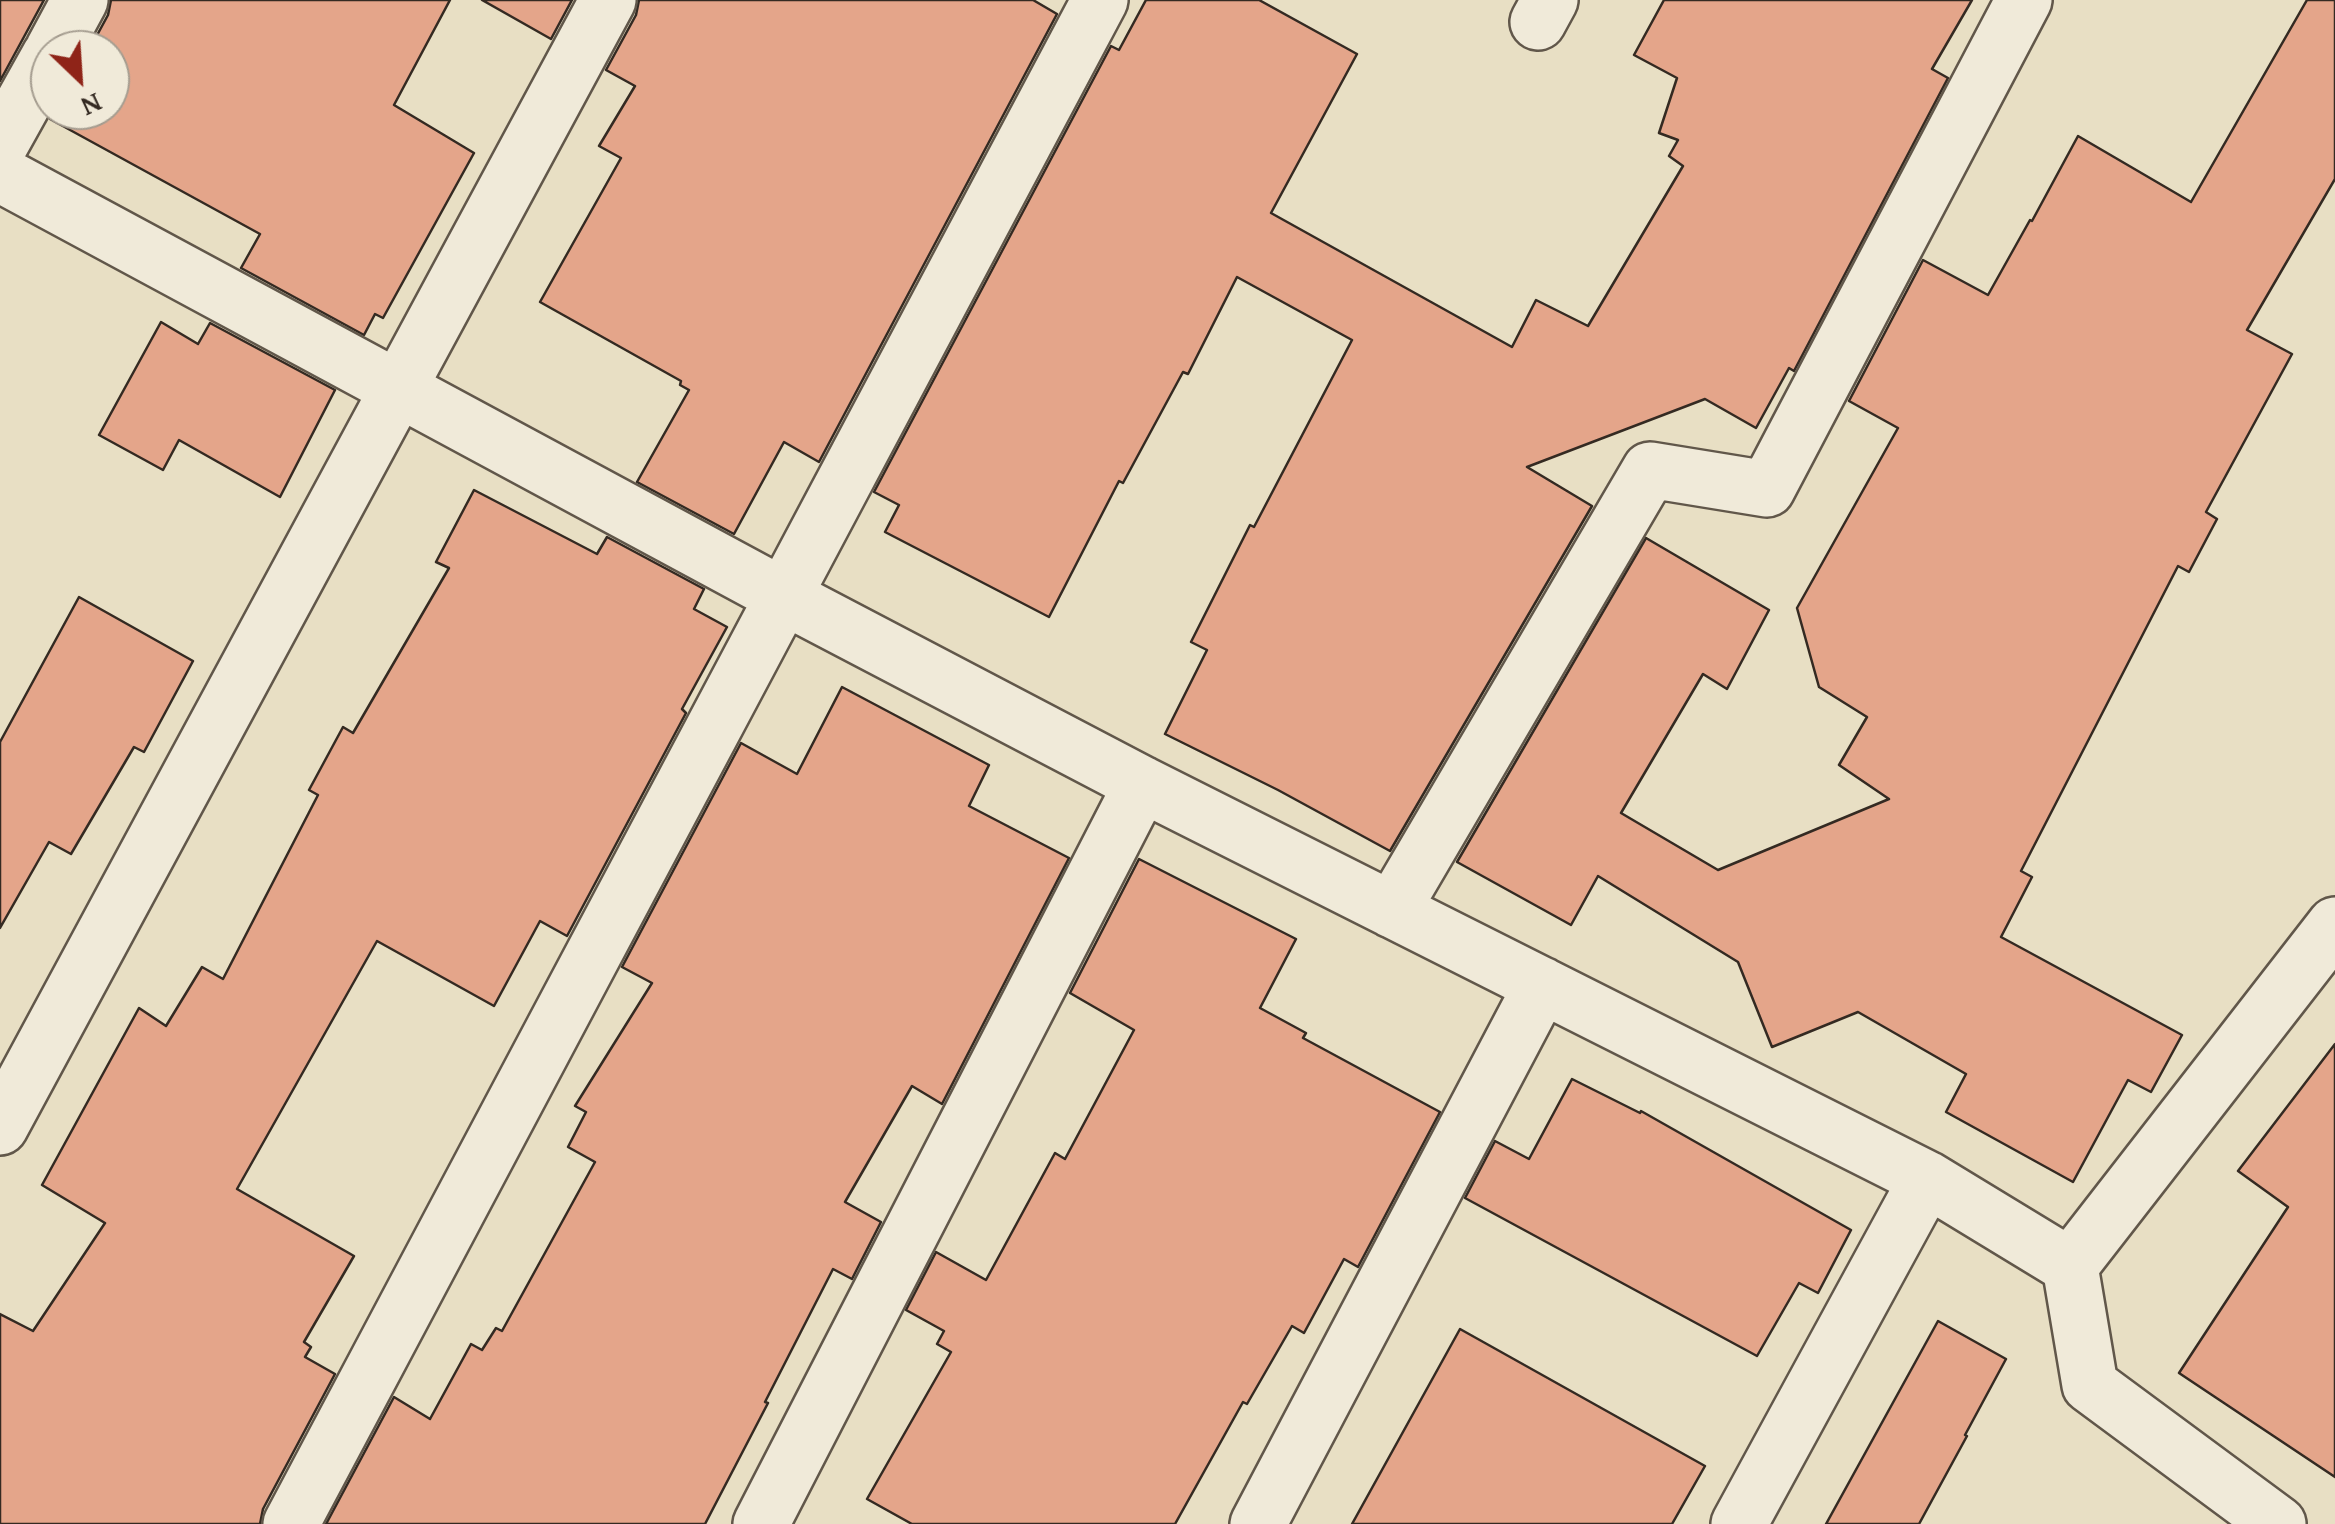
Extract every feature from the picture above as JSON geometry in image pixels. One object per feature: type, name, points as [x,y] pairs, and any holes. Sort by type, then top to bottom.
[{"type":"street","points":[[63,30],[80,0]]},
{"type":"street","points":[[0,1127],[608,0]]},
{"type":"street","points":[[290,1524],[1100,0]]},
{"type":"street","points":[[1392,910],[1650,470],[1767,489],[2024,0]]},
{"type":"street","points":[[0,145],[30,90]]},
{"type":"street","points":[[0,174],[783,596],[1142,784],[1927,1178],[2070,1266]]},
{"type":"street","points":[[761,1524],[1142,784]]},
{"type":"street","points":[[2278,1524],[2090,1385],[2070,1266],[2335,925]]},
{"type":"street","points":[[1258,1524],[1542,985]]},
{"type":"street","points":[[1739,1524],[1927,1178]]},
{"type":"building","points":[[0,0],[44,0],[0,81]]},
{"type":"building","points":[[111,0],[450,0],[394,105],[474,153],[383,318],[375,314],[364,335],[241,268],[260,234],[70,130],[130,130],[130,30],[100,30]]},
{"type":"building","points":[[482,0],[572,0],[551,39]]},
{"type":"building","points":[[639,0],[1033,0],[1057,14],[819,462],[784,442],[734,534],[637,482],[689,390],[680,385],[681,381],[540,302],[621,158],[599,146],[635,86],[606,70],[636,15]]},
{"type":"building","points":[[1146,0],[1259,0],[1357,54],[1271,213],[1512,347],[1536,300],[1588,326],[1683,166],[1669,156],[1678,140],[1659,133],[1677,78],[1634,55],[1664,0],[1972,0],[1932,69],[1948,78],[1794,371],[1789,368],[1756,428],[1705,399],[1527,467],[1592,506],[1390,851],[1165,734],[1207,650],[1191,642],[1352,340],[1237,277],[1188,374],[1183,372],[1123,483],[1119,481],[1049,617],[885,532],[899,505],[874,492],[1111,46],[1119,50]]},
{"type":"building","points":[[2307,0],[2335,0],[2335,179],[2247,330],[2292,354],[2206,512],[2217,519],[2189,572],[2178,566],[2021,871],[2032,877],[2001,937],[2182,1035],[2151,1092],[2128,1080],[2073,1182],[1946,1112],[1966,1074],[1858,1012],[1772,1047],[1738,962],[1598,876],[1571,925],[1457,862],[1646,538],[1769,610],[1727,689],[1703,674],[1621,813],[1718,870],[1889,799],[1839,765],[1867,717],[1819,687],[1797,608],[1898,428],[1849,401],[1923,260],[1988,295],[2078,136],[2191,202]]},
{"type":"building","points":[[161,322],[198,344],[210,323],[335,390],[280,497],[179,440],[163,470],[99,435]]},
{"type":"building","points":[[474,490],[597,554],[607,537],[704,589],[694,609],[727,627],[682,709],[686,713],[567,936],[540,921],[494,1006],[377,941],[237,1189],[354,1256],[304,1342],[311,1347],[305,1357],[335,1374],[263,1509],[260,1524],[0,1524],[0,1314],[33,1331],[105,1223],[42,1185],[139,1008],[166,1026],[202,967],[223,979],[318,795],[309,790],[343,727],[353,733],[449,568],[436,562]]},
{"type":"building","points":[[79,597],[193,661],[144,752],[134,747],[71,854],[49,842],[0,928],[0,742]]},
{"type":"building","points":[[842,687],[989,765],[969,806],[1069,858],[942,1104],[912,1086],[845,1202],[881,1222],[852,1279],[833,1269],[705,1524],[326,1524],[394,1397],[430,1419],[471,1344],[482,1350],[496,1328],[502,1331],[595,1162],[568,1147],[586,1112],[575,1106],[652,983],[622,967],[741,743],[797,774]]},
{"type":"building","points":[[1139,859],[1296,939],[1260,1008],[1306,1033],[1303,1038],[1440,1112],[1358,1267],[1344,1259],[1304,1333],[1292,1326],[1247,1404],[1243,1402],[1175,1524],[912,1524],[867,1499],[951,1352],[937,1344],[944,1331],[906,1310],[936,1252],[986,1280],[1055,1153],[1065,1159],[1134,1030],[1070,993]]},
{"type":"building","points":[[2335,1044],[2335,1477],[2179,1373],[2288,1207],[2238,1171]]},
{"type":"building","points":[[1572,1079],[1641,1111],[1851,1230],[1818,1293],[1799,1283],[1757,1356],[1465,1198],[1495,1141],[1529,1159]]},
{"type":"building","points":[[1938,1321],[2006,1359],[1919,1524],[1826,1524]]},
{"type":"building","points":[[1460,1329],[1705,1466],[1672,1524],[1352,1524]]}]
